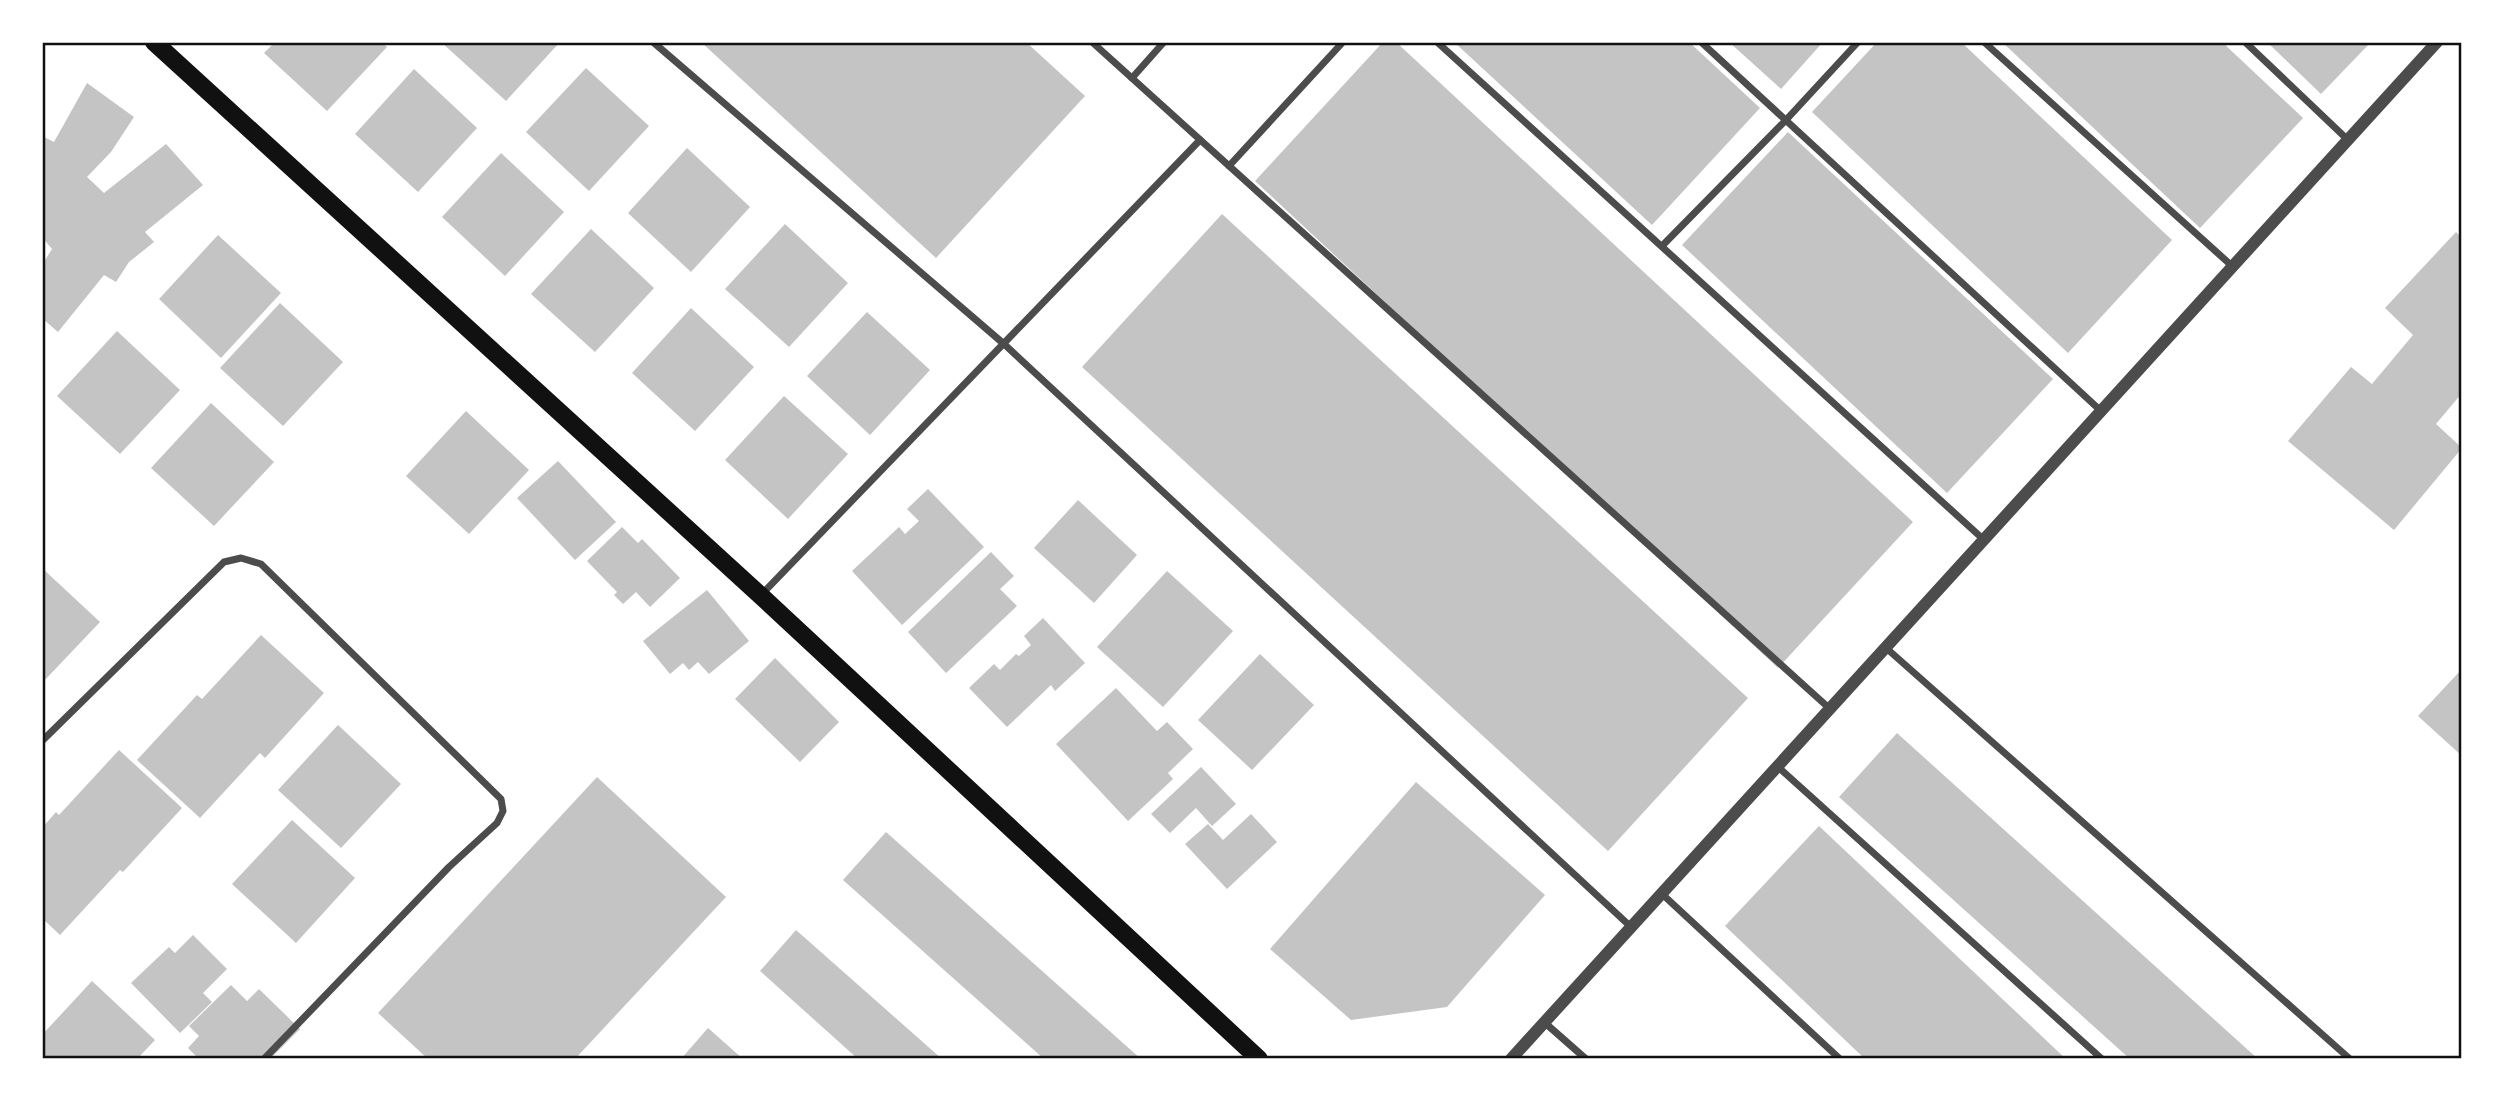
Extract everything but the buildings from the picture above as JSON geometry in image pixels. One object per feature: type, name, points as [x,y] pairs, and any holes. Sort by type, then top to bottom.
[{"type":"main road","points":[[154,42],[760,595],[1259,1059]]},
{"type":"street","points":[[653,42],[1004,344],[1631,927]]},
{"type":"street","points":[[1092,42],[1829,708]]},
{"type":"street","points":[[1132,78],[1164,42]]},
{"type":"street","points":[[1230,166],[1343,42]]},
{"type":"street","points":[[1437,42],[1983,539]]},
{"type":"street","points":[[1701,42],[2101,411]]},
{"type":"street","points":[[1662,246],[1786,120],[1858,42]]},
{"type":"street","points":[[1984,42],[2232,266]]},
{"type":"street","points":[[2245,42],[2348,140]]},
{"type":"street","points":[[1511,1059],[2437,42]]},
{"type":"street","points":[[760,595],[1200,140]]},
{"type":"street","points":[[42,741],[224,562],[241,558],[261,564],[501,799],[503,811],[496,823],[449,867],[264,1059]]},
{"type":"street","points":[[1885,647],[2350,1059]]},
{"type":"street","points":[[1777,766],[2102,1059]]},
{"type":"street","points":[[1661,893],[1840,1059]]},
{"type":"street","points":[[1544,1022],[1586,1059]]}]
